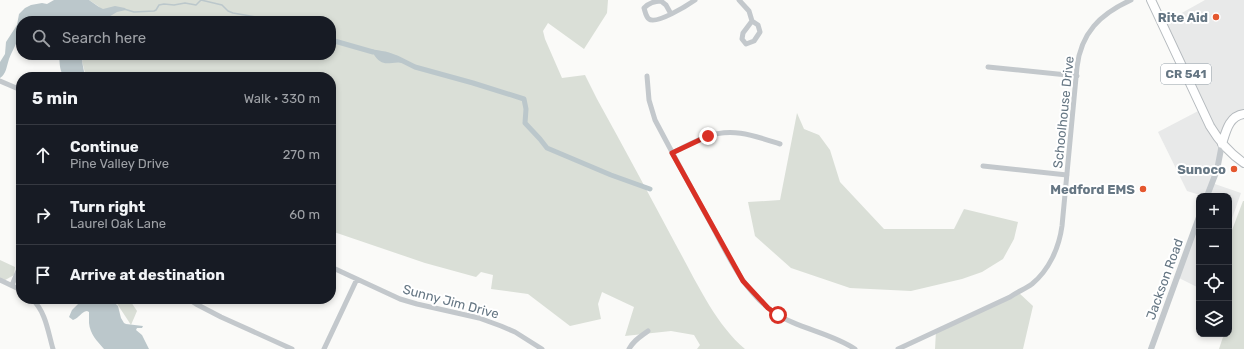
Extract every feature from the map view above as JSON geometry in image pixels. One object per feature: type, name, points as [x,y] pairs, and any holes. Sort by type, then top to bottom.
[{"type":"main road","name":"CR 541","points":[[1150,0],[1214,133],[1231,153],[1244,162]]},
{"type":"main road","points":[[1222,144],[1230,122],[1235,117],[1244,114]]},
{"type":"street","points":[[671,14],[666,5],[661,1],[651,3],[644,8],[647,17],[649,20],[652,20],[671,14],[695,0]]},
{"type":"street","points":[[739,0],[749,11],[752,21]]},
{"type":"street","name":"Schoolhouse Drive","points":[[898,349],[1010,297],[1039,277],[1051,260],[1056,251],[1062,226],[1076,76],[1080,50],[1093,25],[1110,10],[1130,0]]},
{"type":"street","points":[[988,67],[1076,76]]},
{"type":"street","points":[[647,76],[651,110],[655,120],[739,275],[750,290],[768,308],[778,315],[794,323],[845,343],[855,349]]},
{"type":"street","points":[[0,81],[16,88]]},
{"type":"street","points":[[672,153],[701,138],[724,132],[745,134],[780,144]]},
{"type":"street","points":[[1208,193],[1217,170],[1222,144]]},
{"type":"street","points":[[983,166],[1067,175]]},
{"type":"street","name":"Jackson Road","points":[[1151,349],[1196,225]]},
{"type":"street","name":"Sunny Jim Drive","points":[[336,269],[404,300],[479,318],[501,326],[515,332],[542,349]]},
{"type":"street","points":[[12,285],[16,276]]},
{"type":"street","points":[[324,349],[357,279]]},
{"type":"street","points":[[0,280],[16,287]]},
{"type":"street","points":[[37,304],[42,311],[53,349]]},
{"type":"street","points":[[196,304],[292,349]]},
{"type":"street","points":[[629,349],[633,342],[648,331]]},
{"type":"shaded area","points":[[54,0],[89,0],[103,9],[115,6],[125,8],[126,10],[117,12],[110,16],[19,16],[25,8],[31,5],[42,3],[47,4]]},
{"type":"shaded area","points":[[89,0],[608,0],[607,13],[584,49],[548,23],[543,31],[545,39],[562,78],[585,75],[706,300],[724,327],[745,349],[697,349],[700,345],[694,335],[671,331],[625,336],[634,307],[602,292],[598,304],[601,319],[570,326],[528,294],[491,289],[493,275],[481,272],[476,277],[425,263],[336,233],[336,72],[85,72],[82,61],[336,60],[336,16],[106,16],[98,6]]},
{"type":"shaded area","points":[[1205,0],[1244,0],[1244,114],[1235,117],[1212,183],[1241,193],[1232,218],[1232,193],[1196,194],[1187,191],[1158,132],[1202,109],[1162,24]]},
{"type":"shaded area","points":[[16,27],[16,43],[5,72],[0,78],[0,62],[5,54],[6,42]]},
{"type":"shaded area","points":[[367,49],[378,50],[399,56],[405,61],[404,63],[384,63],[380,61],[373,53],[366,52]]},
{"type":"shaded area","points":[[60,60],[83,60],[84,72],[62,72]]},
{"type":"shaded area","points":[[797,113],[804,129],[819,135],[830,150],[840,182],[884,229],[954,229],[964,209],[1018,222],[1014,239],[1003,259],[982,272],[962,279],[911,291],[850,288],[791,268],[755,236],[748,202],[780,200]]},
{"type":"shaded area","points":[[1244,201],[1244,349],[1219,349],[1223,337],[1232,337],[1232,230]]},
{"type":"shaded area","points":[[1196,225],[1196,286],[1177,277]]},
{"type":"shaded area","points":[[0,260],[15,267],[14,275],[0,283]]},
{"type":"shaded area","points":[[1018,292],[1033,306],[1023,349],[935,349],[936,331]]},
{"type":"shaded area","points":[[78,304],[116,304],[124,323],[143,326],[142,328],[137,328],[136,330],[142,335],[149,349],[104,349],[91,331],[89,312],[85,312],[73,320],[69,317],[72,310]]},
{"type":"shaded area","points":[[117,304],[132,304],[137,311],[131,325]]},
{"type":"waterway","points":[[124,9],[134,12],[154,11],[159,5],[185,3],[196,5],[201,0],[222,5],[228,11],[233,13],[250,16]]},
{"type":"waterway","points":[[336,41],[373,52]]},
{"type":"waterway","points":[[399,59],[415,67],[524,99],[526,109],[525,123],[547,148],[611,175],[650,189]]},
{"type":"place","name":"Rite Aid","points":[[1216,17]]},
{"type":"place","name":"Sunoco","points":[[1234,169]]},
{"type":"place","name":"Medford EMS","points":[[1143,189]]},
{"type":"route","points":[[708,136],[672,153],[739,275],[750,290],[768,308],[778,315]]}]
